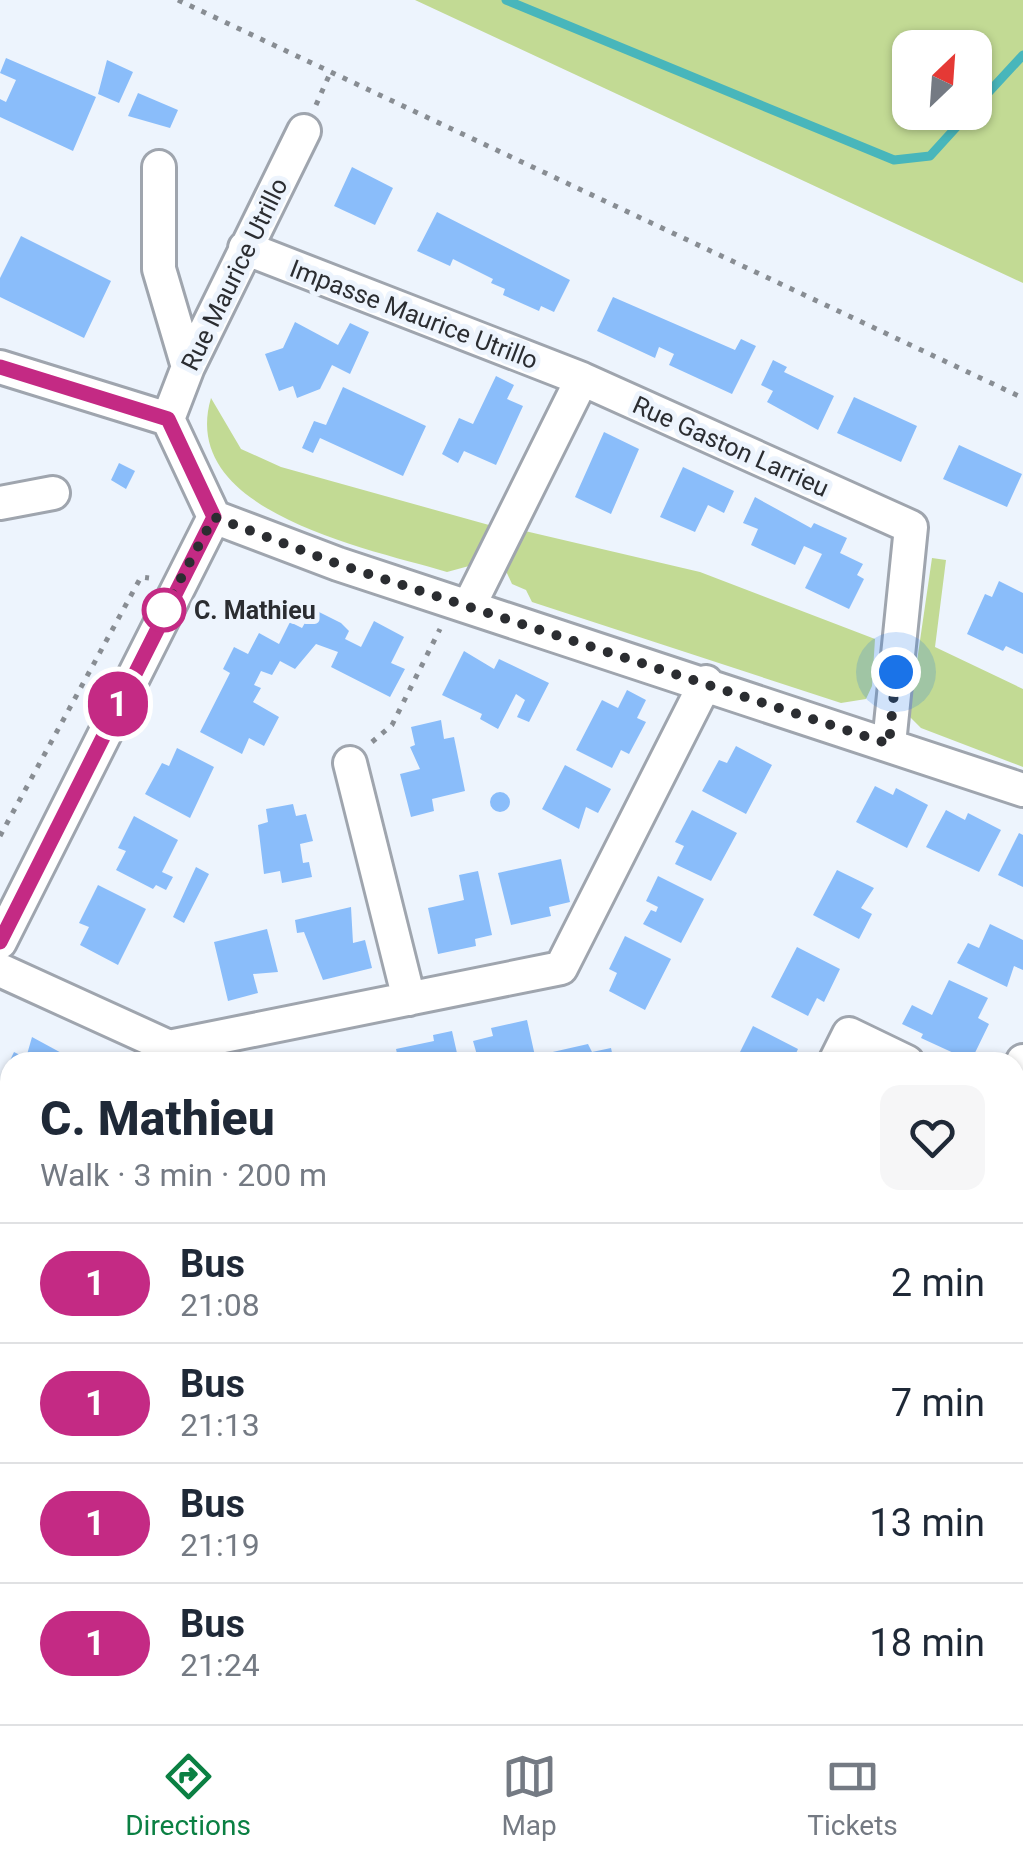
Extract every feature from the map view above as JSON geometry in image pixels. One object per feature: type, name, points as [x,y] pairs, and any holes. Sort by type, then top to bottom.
[{"type":"street","name":"Rue Maurice Utrillo","points":[[168,419],[188,367],[304,130]]},
{"type":"street","points":[[159,167],[159,269],[188,367]]},
{"type":"street","name":"Impasse Maurice Utrillo","points":[[246,248],[582,378]]},
{"type":"street","points":[[0,366],[168,419],[214,517],[338,564],[706,682],[1023,790]]},
{"type":"street","points":[[462,602],[582,378]]},
{"type":"street","name":"Rue Gaston Larrieu","points":[[582,378],[911,527],[889,744]]},
{"type":"street","points":[[0,502],[53,494]]},
{"type":"street","points":[[0,942],[214,517]]},
{"type":"street","points":[[0,970],[169,1047],[561,968],[706,682]]},
{"type":"street","points":[[360,754],[409,999]]},
{"type":"street","points":[[840,1052],[849,1034],[886,1052]]},
{"type":"path","points":[[178,0],[1023,398]]},
{"type":"path","points":[[0,836],[142,577],[178,583]]},
{"type":"path","points":[[360,754],[392,724],[462,602]]},
{"type":"green space","points":[[415,0],[1023,0],[1023,283]]},
{"type":"green space","points":[[211,398],[241,449],[281,467],[489,525],[469,566],[447,572],[373,551],[288,520],[251,498],[223,470],[208,438]]},
{"type":"green space","points":[[525,531],[700,572],[875,639],[872,686],[866,699],[841,703],[532,602],[526,590],[512,584],[506,571]]},
{"type":"green space","points":[[932,558],[946,560],[935,647],[1023,689],[1023,767],[921,728],[909,716]]},
{"type":"building","points":[[6,58],[96,97],[73,151],[0,117],[0,99],[6,102],[16,80],[0,73]]},
{"type":"building","points":[[107,60],[133,72],[119,103],[98,94]]},
{"type":"building","points":[[138,93],[178,110],[170,128],[128,116]]},
{"type":"building","points":[[352,167],[393,188],[375,225],[334,206]]},
{"type":"building","points":[[437,212],[570,280],[554,312],[541,306],[539,311],[503,295],[505,289],[491,283],[493,279],[453,259],[450,266],[417,251]]},
{"type":"building","points":[[21,236],[111,281],[84,338],[0,297],[0,278]]},
{"type":"building","points":[[613,297],[735,350],[741,339],[756,346],[732,394],[669,365],[674,354],[659,347],[655,358],[597,331]]},
{"type":"building","points":[[295,322],[338,345],[350,323],[369,332],[350,374],[332,365],[320,389],[297,398],[293,386],[279,391],[265,354],[283,348]]},
{"type":"building","points":[[773,360],[787,367],[784,372],[834,396],[818,430],[767,402],[773,391],[761,385]]},
{"type":"building","points":[[496,376],[514,385],[507,399],[523,406],[496,465],[464,451],[458,463],[442,454],[459,418],[473,424]]},
{"type":"building","points":[[343,387],[426,426],[403,476],[320,438],[313,453],[302,448],[314,421],[326,425]]},
{"type":"building","points":[[854,397],[917,426],[901,462],[837,433]]},
{"type":"building","points":[[604,432],[639,449],[611,514],[575,497]]},
{"type":"building","points":[[959,445],[1022,474],[1007,507],[943,479]]},
{"type":"building","points":[[119,463],[135,471],[126,489],[111,480]]},
{"type":"building","points":[[683,467],[734,491],[724,513],[708,505],[695,532],[660,517]]},
{"type":"building","points":[[755,497],[811,528],[814,523],[847,538],[840,553],[863,564],[857,575],[864,579],[849,609],[805,588],[822,554],[804,546],[795,565],[751,545],[758,529],[743,523]]},
{"type":"building","points":[[999,581],[1023,593],[1023,654],[1006,646],[1003,651],[967,634],[985,594],[992,597]]},
{"type":"building","points":[[313,609],[341,623],[349,631],[345,639],[361,647],[374,621],[404,637],[391,663],[405,669],[390,697],[331,667],[338,652],[316,644],[295,669],[280,661],[272,675],[261,671],[254,685],[261,688],[253,702],[279,717],[264,746],[249,738],[242,754],[200,732],[230,673],[223,669],[234,647],[248,654],[259,633],[279,644],[290,622],[302,628]]},
{"type":"building","points":[[464,651],[494,669],[499,659],[549,683],[529,722],[517,717],[525,700],[516,694],[498,729],[480,719],[482,714],[442,695]]},
{"type":"building","points":[[627,690],[646,700],[637,718],[646,722],[629,754],[621,750],[612,768],[576,750],[602,700],[618,708]]},
{"type":"building","points":[[441,720],[444,739],[454,737],[465,791],[432,799],[434,811],[411,817],[400,774],[420,769],[410,747],[415,745],[411,727]]},
{"type":"building","points":[[736,746],[772,765],[746,814],[702,791],[719,760],[727,763]]},
{"type":"building","points":[[177,748],[214,767],[190,818],[145,794],[162,763],[169,766]]},
{"type":"building","points":[[565,765],[611,789],[598,813],[586,807],[579,829],[542,809]]},
{"type":"building","points":[[875,786],[893,795],[896,788],[928,805],[907,848],[856,822]]},
{"type":"building","points":[[500,792],[510,802],[500,812],[490,802]]},
{"type":"building","points":[[293,804],[296,816],[306,814],[313,841],[300,844],[303,863],[309,862],[312,877],[282,883],[280,871],[264,874],[258,825],[268,822],[266,809]]},
{"type":"building","points":[[692,810],[737,833],[711,881],[675,864],[684,846],[675,842]]},
{"type":"building","points":[[946,810],[965,820],[968,813],[1001,830],[979,872],[926,847]]},
{"type":"building","points":[[134,816],[178,840],[162,872],[173,877],[166,890],[156,885],[153,889],[116,870],[126,851],[118,848]]},
{"type":"building","points":[[1019,833],[1023,835],[1023,887],[998,875]]},
{"type":"building","points":[[561,859],[570,902],[549,907],[551,916],[511,925],[498,873]]},
{"type":"building","points":[[196,867],[209,874],[184,923],[173,917]]},
{"type":"building","points":[[837,870],[874,888],[861,908],[872,914],[859,939],[813,915]]},
{"type":"building","points":[[478,871],[492,935],[475,939],[476,946],[438,954],[428,908],[464,900],[459,875]]},
{"type":"building","points":[[658,876],[704,899],[681,943],[643,924],[651,910],[656,912],[658,907],[646,901]]},
{"type":"building","points":[[98,885],[146,909],[118,965],[80,945],[89,927],[79,923]]},
{"type":"building","points":[[351,907],[353,943],[365,940],[372,968],[323,980],[304,932],[297,933],[295,920]]},
{"type":"building","points":[[990,924],[1023,940],[1023,970],[1014,966],[1007,987],[957,963],[968,943],[979,948]]},
{"type":"building","points":[[267,929],[278,972],[253,974],[258,993],[228,1001],[214,942]]},
{"type":"building","points":[[625,936],[671,959],[645,1010],[609,991],[617,973],[609,969]]},
{"type":"building","points":[[797,947],[840,969],[824,1002],[817,998],[808,1016],[771,997]]},
{"type":"building","points":[[949,980],[988,998],[978,1018],[989,1024],[975,1052],[951,1052],[902,1024],[912,1005],[932,1015]]},
{"type":"building","points":[[527,1020],[534,1052],[476,1052],[473,1041],[493,1036],[491,1028]]},
{"type":"building","points":[[753,1026],[798,1049],[797,1052],[740,1052]]},
{"type":"building","points":[[452,1031],[457,1052],[397,1052],[396,1049],[434,1041],[433,1035]]},
{"type":"building","points":[[32,1037],[60,1052],[28,1052]]},
{"type":"building","points":[[588,1044],[592,1052],[553,1052]]},
{"type":"waterway","points":[[506,0],[894,160],[930,156],[954,130]]},
{"type":"waterway","points":[[992,89],[1023,55]]},
{"type":"bus line","name":"1","points":[[0,367],[168,419],[214,517],[0,942]]},
{"type":"place","name":"C. Mathieu","points":[[164,610]]},
{"type":"route","points":[[164,610],[214,517],[338,564],[889,744],[896,672]]}]
